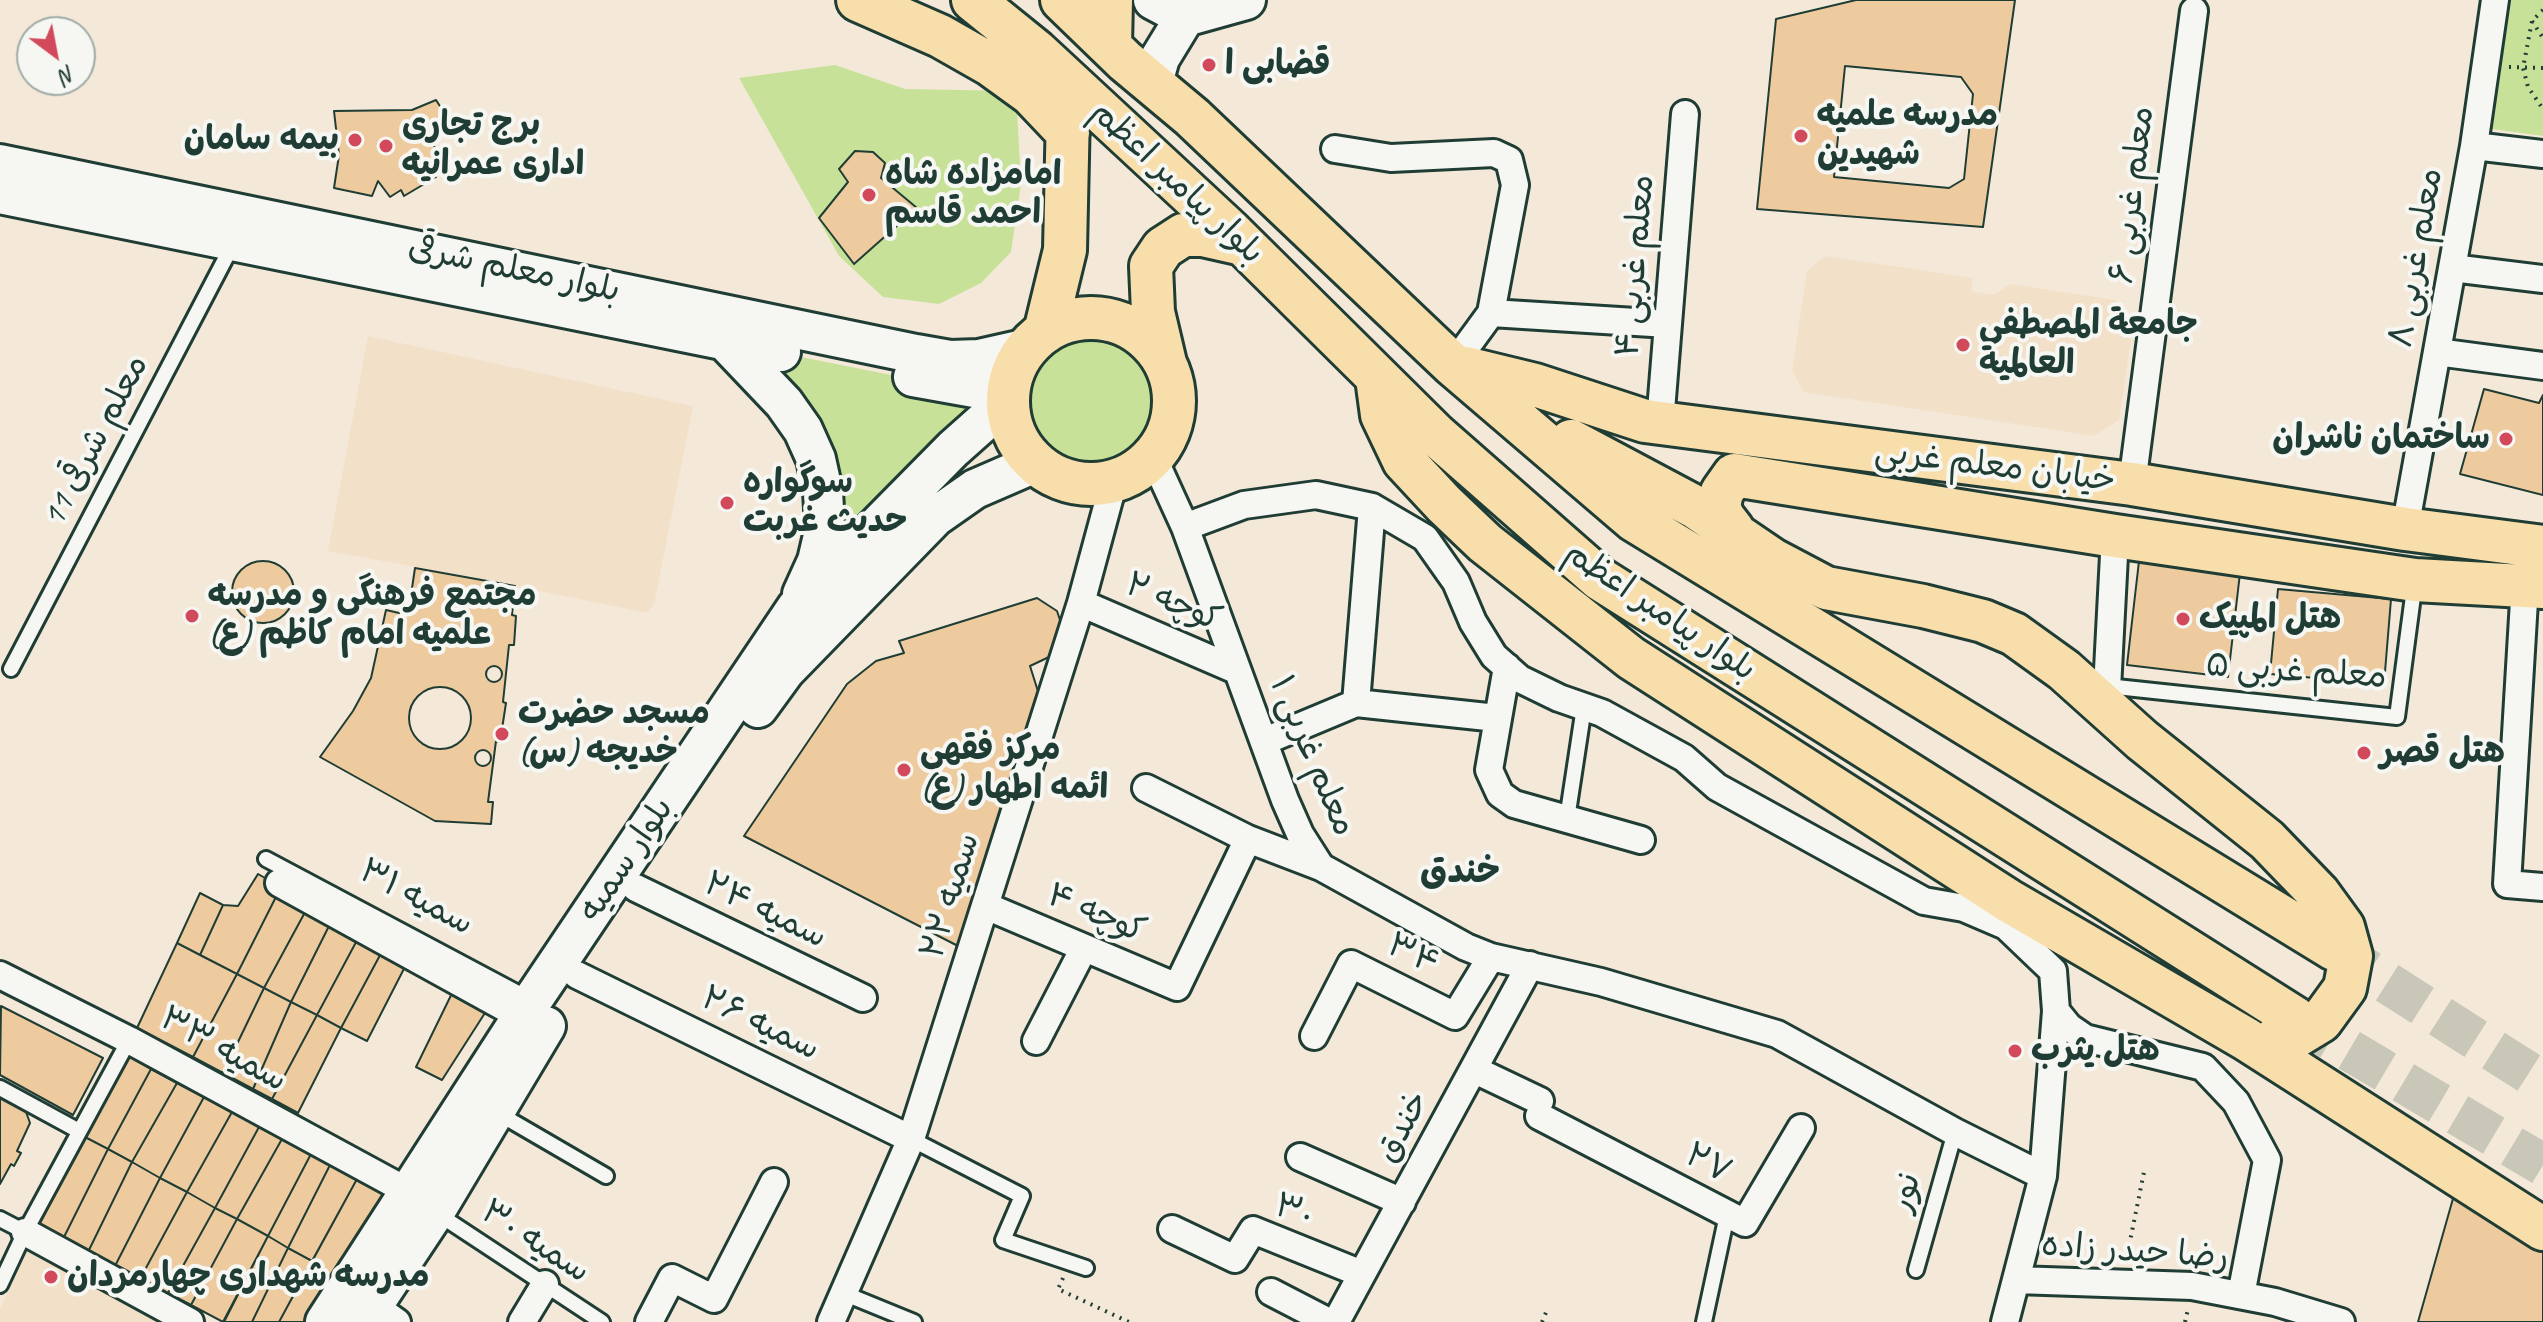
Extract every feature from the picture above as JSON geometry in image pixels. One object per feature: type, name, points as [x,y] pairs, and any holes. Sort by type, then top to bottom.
[{"type":"main road","points":[[858,0],[940,36],[991,65],[1031,94],[1068,133]]},
{"type":"main road","name":"بلوار پیامبر اعظم","points":[[973,0],[1050,65],[1243,244],[1435,434],[1600,579],[2295,1018]]},
{"type":"main road","points":[[1110,46],[1111,0]]},
{"type":"main road","points":[[1153,83],[1169,8],[1246,0]]},
{"type":"main road","name":"بلوار پیامبر اعظم","points":[[1063,2],[1192,117],[1453,365],[1634,520],[2334,949]]},
{"type":"main road","points":[[940,36],[1050,65],[1068,133],[1065,250],[1036,340],[1014,369],[1008,397],[1010,420],[1019,444],[1035,463],[1059,478],[1086,484],[1114,481],[1135,472],[1153,457],[1166,436],[1173,413],[1173,388],[1153,312],[1151,266],[1163,248],[1183,235],[1203,235],[1243,244]]},
{"type":"main road","name":"بلوار معلم شرقی","points":[[0,164],[950,360],[979,359],[1036,340]]},
{"type":"main road","name":"بلوار معلم شرقی","points":[[0,194],[1008,397]]},
{"type":"main road","points":[[1036,340],[1066,322],[1089,318],[1113,321],[1134,330],[1152,345],[1166,364]]},
{"type":"main road","points":[[726,342],[784,403],[803,430],[816,459],[823,491],[825,527],[817,561],[796,608]]},
{"type":"main road","name":"خیابان معلم غربی","points":[[1453,365],[1535,385],[1645,421],[2132,484],[2405,529],[2543,547]]},
{"type":"main road","points":[[1377,378],[1382,415],[1404,461],[1485,543],[1631,658],[2009,901],[2246,1039],[2543,1229]]},
{"type":"main road","name":"بلوار سمیه","points":[[377,1316],[422,1202],[527,1009],[796,608],[1008,397]]},
{"type":"main road","points":[[1497,400],[1647,484],[1695,507],[1773,560],[1826,588],[1983,621],[2014,634],[2106,697],[2267,840],[2319,894],[2343,927],[2351,956],[2345,988],[2321,1021],[2293,1038],[2246,1039]]},
{"type":"main road","points":[[1733,530],[1719,506],[1722,492],[1749,478],[1766,437]]},
{"type":"main road","name":"بلوار سمیه","points":[[325,1322],[495,1111],[577,975],[701,787],[785,671],[935,517],[975,489],[1035,463]]},
{"type":"main road","name":"خیابان معلم غربی","points":[[1749,478],[2415,580],[2534,585]]},
{"type":"street","name":"معلم غربی ۸","points":[[2405,529],[2474,146],[2495,0]]},
{"type":"street","name":"معلم غربی ۶","points":[[2132,484],[2194,11]]},
{"type":"street","name":"معلم غربی ۴","points":[[1660,423],[1685,114]]},
{"type":"street","points":[[2474,146],[2543,154]]},
{"type":"street","points":[[1335,149],[1391,158],[1494,153],[1509,160],[1515,185],[1491,313],[1453,365]]},
{"type":"street","points":[[2452,268],[2543,279]]},
{"type":"street","points":[[1491,313],[1668,324]]},
{"type":"street","points":[[2437,352],[2543,366]]},
{"type":"street","name":"معلم غربی ۱","points":[[1153,457],[1185,527],[1285,800],[1300,834],[1321,867],[1466,947],[1491,957],[1601,982],[1777,1034],[1955,1132],[2043,1176]]},
{"type":"street","name":"سمیه ۲۲","points":[[831,1322],[911,1139],[1081,603],[1114,481]]},
{"type":"street","points":[[1185,527],[1244,505],[1316,495],[1372,507],[1425,538],[1456,582],[1473,622],[1494,656],[1520,679],[1559,698],[1602,713],[1684,758],[1717,787],[1924,901],[1964,908],[2006,926],[2053,971],[2056,1011],[2043,1176],[2005,1322]]},
{"type":"street","points":[[1356,703],[1372,507]]},
{"type":"street","points":[[2106,697],[2115,536]]},
{"type":"street","points":[[2534,585],[2507,884],[2543,887]]},
{"type":"street","name":"کوچه ۲","points":[[1081,603],[1236,670]]},
{"type":"street","points":[[1507,667],[1489,770],[1500,794],[1514,804],[1641,840]]},
{"type":"street","points":[[1265,741],[1356,703],[1497,718]]},
{"type":"street","points":[[1146,788],[1248,839],[1321,867]]},
{"type":"street","name":"کوچه ۴","points":[[986,906],[1177,987],[1248,839]]},
{"type":"street","name":"سمیه ۳۱","points":[[279,883],[527,1009]]},
{"type":"street","name":"سمیه ۲۴","points":[[636,888],[863,998]]},
{"type":"street","points":[[1036,1041],[1084,948]]},
{"type":"street","name":"۳۴","points":[[1314,1036],[1351,964],[1455,1016],[1491,957]]},
{"type":"street","name":"خندق","points":[[1336,1322],[1530,965]]},
{"type":"street","name":"سمیه ۳۳","points":[[0,975],[129,1040],[422,1202]]},
{"type":"street","name":"سمیه ۲۶","points":[[577,975],[911,1139]]},
{"type":"street","points":[[2056,1011],[2069,1027],[2085,1038],[2203,1067],[2236,1102],[2267,1160],[2241,1295]]},
{"type":"street","name":"۲۷","points":[[1475,1070],[1745,1223],[1801,1128]]},
{"type":"street","points":[[1300,1157],[1402,1202]]},
{"type":"street","points":[[649,1322],[672,1278],[714,1299],[774,1182]]},
{"type":"street","name":"۳۰","points":[[1172,1229],[1235,1259],[1253,1230],[1362,1274]]},
{"type":"street","points":[[25,1232],[190,1322]]},
{"type":"street","name":"رضا حیدر زاده","points":[[2016,1280],[2192,1286],[2241,1295],[2275,1312],[2341,1322]]},
{"type":"street","points":[[522,1322],[545,1284]]},
{"type":"street","points":[[1271,1292],[1329,1322]]},
{"type":"lane","name":"معلم شرقی 11","points":[[11,669],[234,242]]},
{"type":"lane","name":"معلم غربی ۵","points":[[2106,697],[2397,717],[2415,580]]},
{"type":"lane","points":[[1567,819],[1584,707]]},
{"type":"lane","name":"سمیه ۳۱","points":[[266,859],[527,1009]]},
{"type":"lane","points":[[0,1285],[25,1232],[129,1040]]},
{"type":"lane","points":[[0,1088],[79,1131]]},
{"type":"lane","points":[[495,1111],[606,1176]]},
{"type":"lane","name":"نور","points":[[1916,1270],[1955,1132]]},
{"type":"lane","points":[[911,1139],[1022,1196],[1003,1240],[1086,1268]]},
{"type":"lane","name":"سمیه ۳۰","points":[[422,1202],[602,1322]]},
{"type":"lane","points":[[1704,1322],[1727,1215]]},
{"type":"lane","points":[[0,1219],[25,1232]]},
{"type":"lane","points":[[843,1293],[914,1322]]},
{"type":"path","points":[[2543,10],[2532,21],[2523,68],[2528,87],[2543,109]]},
{"type":"path","points":[[2532,21],[2543,38]]},
{"type":"path","points":[[2523,68],[2543,68]]},
{"type":"path","points":[[2121,1283],[2145,1167]]},
{"type":"path","points":[[1069,1262],[1058,1289],[1129,1322]]},
{"type":"path","points":[[1542,1322],[1547,1310]]},
{"type":"shaded area","name":"جامعة المصطفی العالمیة","points":[[1825,256],[1973,278],[1971,291],[1994,295],[2010,284],[2116,300],[2134,320],[2119,420],[2094,436],[1804,392],[1792,371],[1807,271]]},
{"type":"shaded area","points":[[368,336],[693,406],[654,605],[647,613],[328,551]]},
{"type":"shaded area","name":"مدرسه شهداری چهارمردان","points":[[30,1245],[169,1322],[0,1322],[0,1309]]},
{"type":"green space","points":[[2511,0],[2543,0],[2543,136],[2492,129]]},
{"type":"green space","name":"امامزاده شاه احمد قاسم","points":[[835,65],[905,89],[1016,91],[1021,184],[1011,252],[981,283],[939,304],[883,297],[839,256],[739,78]]},
{"type":"green space","points":[[1090,336],[1115,341],[1136,355],[1150,376],[1155,401],[1150,426],[1136,447],[1115,461],[1090,466],[1065,461],[1044,447],[1030,426],[1025,401],[1030,376],[1044,355],[1065,341]]},
{"type":"green space","points":[[726,342],[1006,398],[796,608],[823,491]]},
{"type":"building","name":"مدرسه علمیه شهیدین","points":[[1856,0],[2015,0],[1983,227],[1757,209],[1776,19]],"holes":[[[1845,66],[1961,77],[1973,94],[1964,179],[1949,188],[1834,177]]]},
{"type":"building","name":"برج تجاری اداری عمرانیه","points":[[436,100],[445,114],[430,137],[443,165],[432,171],[436,177],[404,196],[401,190],[390,197],[378,181],[372,196],[334,188],[339,155],[334,111],[412,110]]},
{"type":"building","name":"امامزاده شاه احمد قاسم","points":[[855,151],[873,152],[885,163],[881,178],[917,208],[854,264],[819,218],[848,182],[839,169]]},
{"type":"building","name":"ساختمان ناشران","points":[[2484,389],[2539,403],[2543,395],[2543,495],[2460,474]]},
{"type":"building","points":[[263,561],[275,563],[285,570],[292,580],[292,604],[285,614],[275,621],[263,623],[251,621],[241,614],[234,604],[232,592],[234,580],[241,570],[251,563]]},
{"type":"building","name":"هتل المپیک","points":[[2139,561],[2240,573],[2228,677],[2127,665]]},
{"type":"building","points":[[415,568],[515,586],[512,615],[516,616],[514,645],[509,645],[503,702],[506,703],[500,742],[496,741],[488,802],[493,802],[491,824],[435,821],[320,757],[353,711],[371,678],[386,610],[408,615]]},
{"type":"building","points":[[2278,589],[2391,599],[2384,684],[2270,674]]},
{"type":"building","name":"مرکز فقهی ائمه اطهار (ع)","points":[[1037,598],[1057,611],[1062,626],[1049,657],[1030,666],[1042,704],[958,946],[744,836],[847,684],[876,661],[904,653],[899,641]]},
{"type":"building","points":[[491,666],[497,666],[502,674],[500,680],[491,682],[486,677],[486,671]]},
{"type":"building","points":[[440,687],[452,689],[462,696],[469,706],[469,730],[462,740],[452,747],[440,749],[428,747],[418,740],[411,730],[409,718],[411,706],[418,696],[428,689]]},
{"type":"building","points":[[480,750],[486,750],[491,758],[489,764],[480,766],[475,761],[475,755]]},
{"type":"building","points":[[258,874],[281,887],[237,974],[200,955],[223,905],[238,906]]},
{"type":"building","points":[[281,887],[310,903],[264,988],[237,974]]},
{"type":"building","points":[[200,893],[223,905],[200,955],[177,943]]},
{"type":"building","points":[[310,903],[334,916],[291,1002],[264,988]]},
{"type":"building","points":[[334,916],[362,931],[317,1015],[291,1002]]},
{"type":"building","points":[[362,931],[386,944],[341,1028],[317,1015]]},
{"type":"building","points":[[177,943],[237,974],[193,1057],[137,1028]]},
{"type":"building","points":[[386,944],[410,957],[367,1041],[341,1028]]},
{"type":"building","points":[[237,974],[264,988],[223,1073],[193,1057]]},
{"type":"building","points":[[457,983],[492,1002],[442,1080],[416,1067]]},
{"type":"building","points":[[264,988],[291,1002],[253,1089],[223,1073]]},
{"type":"building","points":[[291,1002],[317,1015],[272,1099],[253,1089]]},
{"type":"building","points":[[1,1006],[103,1058],[73,1115],[0,1075]]},
{"type":"building","points":[[317,1015],[341,1028],[298,1113],[272,1099]]},
{"type":"building","points":[[128,1056],[151,1069],[108,1149],[85,1137]]},
{"type":"building","points":[[151,1069],[177,1083],[132,1162],[108,1149]]},
{"type":"building","points":[[177,1083],[204,1097],[160,1178],[132,1162]]},
{"type":"building","points":[[0,1094],[25,1109],[30,1123],[17,1151],[21,1153],[0,1184]]},
{"type":"building","points":[[204,1097],[232,1112],[187,1192],[160,1178]]},
{"type":"building","points":[[232,1112],[259,1127],[215,1208],[187,1192]]},
{"type":"building","points":[[259,1127],[282,1139],[237,1219],[215,1208]]},
{"type":"building","points":[[85,1137],[108,1149],[63,1239],[38,1226]]},
{"type":"building","points":[[282,1139],[311,1154],[268,1236],[237,1219]]},
{"type":"building","points":[[108,1149],[132,1162],[88,1252],[63,1239]]},
{"type":"building","points":[[311,1154],[330,1165],[288,1248],[268,1236]]},
{"type":"building","points":[[132,1162],[160,1178],[115,1266],[88,1252]]},
{"type":"building","points":[[330,1165],[357,1179],[312,1261],[288,1248]]},
{"type":"building","points":[[160,1178],[187,1192],[140,1279],[115,1266]]},
{"type":"building","points":[[357,1179],[392,1198],[317,1322],[279,1322]]},
{"type":"building","points":[[2456,1188],[2543,1236],[2543,1322],[2418,1322]]},
{"type":"building","points":[[187,1192],[215,1208],[168,1293],[140,1279]]},
{"type":"building","points":[[215,1208],[237,1219],[191,1305],[168,1293]]},
{"type":"building","points":[[237,1219],[268,1236],[223,1322],[191,1305]]},
{"type":"building","points":[[268,1236],[288,1248],[252,1322],[224,1322]]},
{"type":"building","points":[[288,1248],[312,1261],[279,1322],[252,1322]]},
{"type":"tunnel","points":[[2334,949],[2543,1082]]},
{"type":"tunnel","points":[[2295,1018],[2543,1165]]},
{"type":"place","name":"قضابی ا","points":[[1209,65]]},
{"type":"place","name":"مدرسه علمیه شهیدین","points":[[1801,136]]},
{"type":"place","name":"بیمه سامان","points":[[355,140]]},
{"type":"place","name":"برج تجاری اداری عمرانیه","points":[[386,146]]},
{"type":"place","name":"امامزاده شاه احمد قاسم","points":[[869,195]]},
{"type":"place","name":"جامعة المصطفی العالمیة","points":[[1963,345]]},
{"type":"place","name":"ساختمان ناشران","points":[[2506,439]]},
{"type":"place","name":"سوگواره حدیث غربت","points":[[727,503]]},
{"type":"place","name":"مجتمع فرهنگی و مدرسه علمیه امام کاظم (ع)","points":[[192,616]]},
{"type":"place","name":"هتل المپیک","points":[[2183,619]]},
{"type":"place","name":"مسجد حضرت خدیجه (س)","points":[[502,734]]},
{"type":"place","name":"هتل قصر","points":[[2364,753]]},
{"type":"place","name":"مرکز فقهی ائمه اطهار (ع)","points":[[904,770]]},
{"type":"place","name":"هتل یثرب","points":[[2015,1051]]},
{"type":"place","name":"مدرسه شهداری چهارمردان","points":[[51,1277]]},
{"type":"district","name":"خندق","points":[[1460,873]]}]
